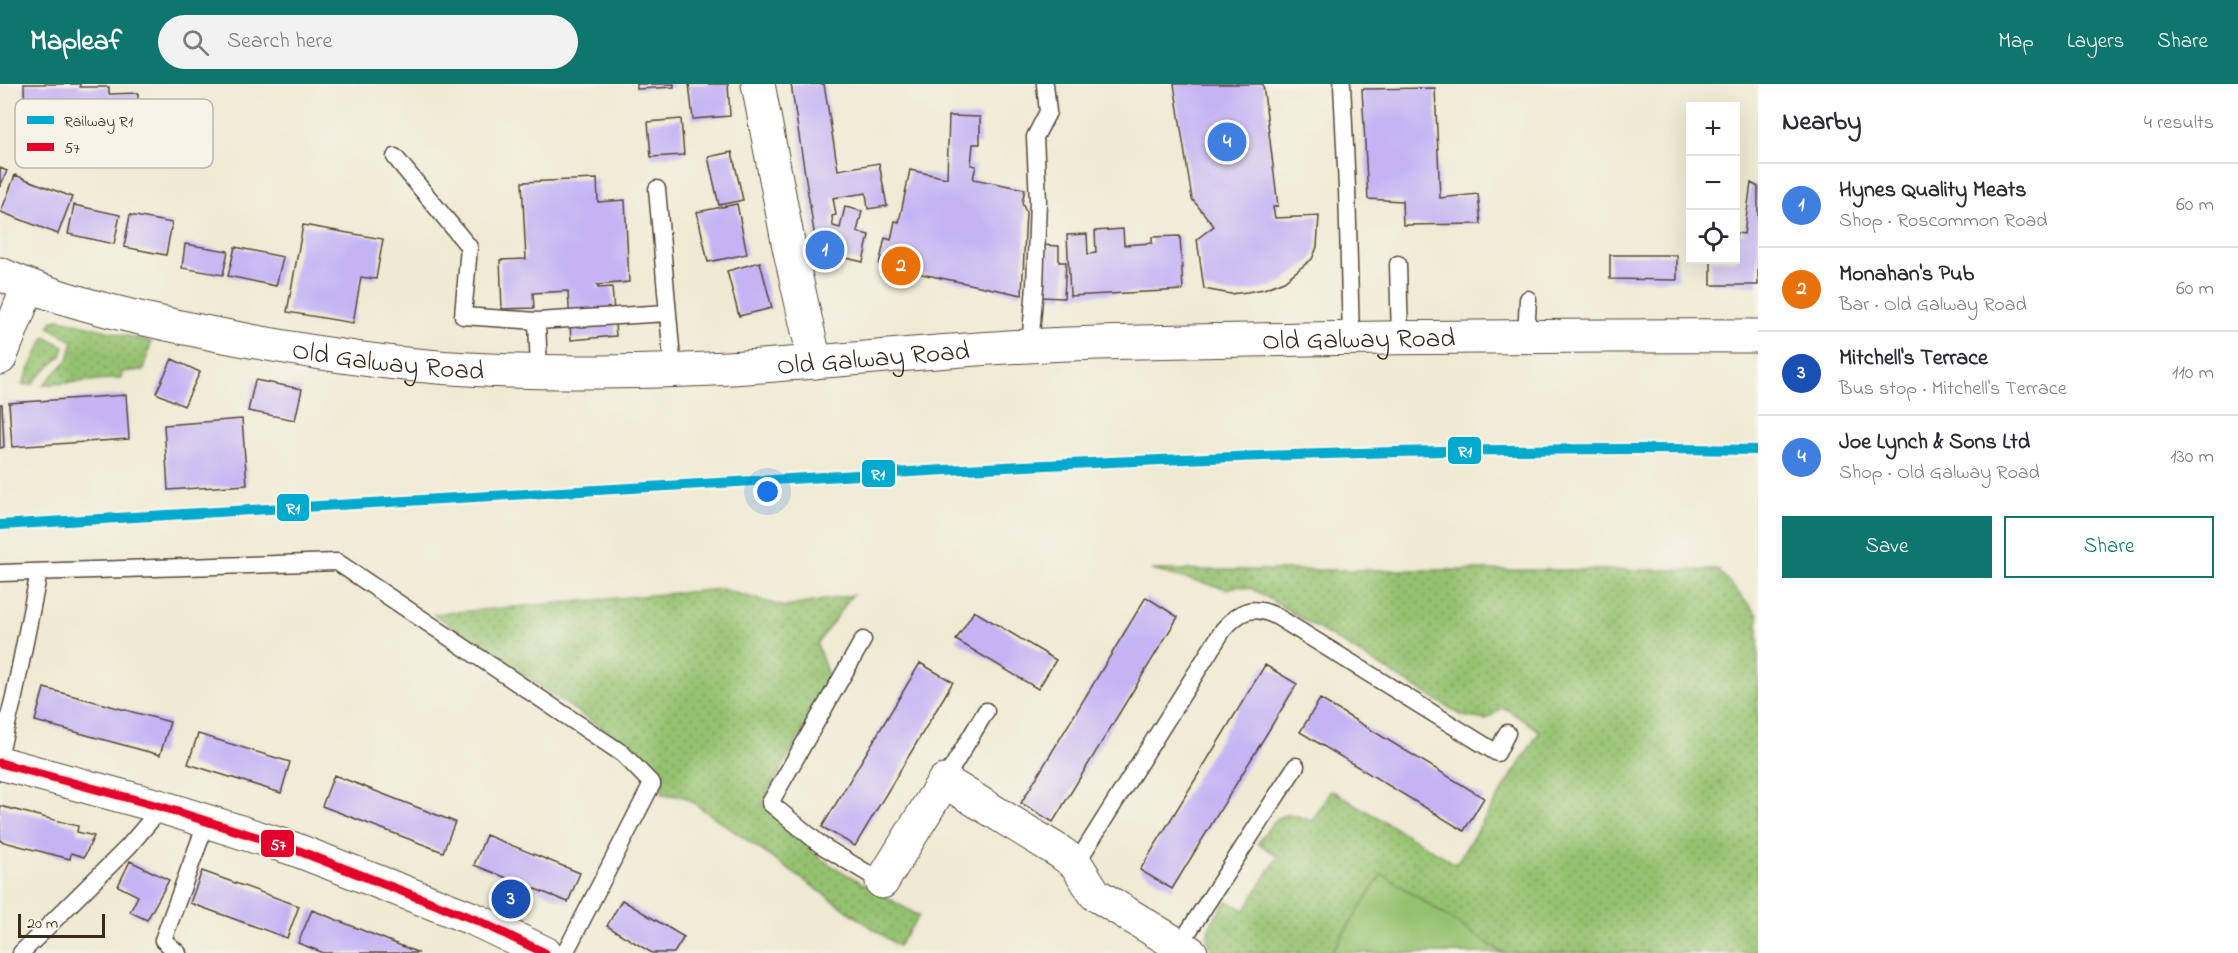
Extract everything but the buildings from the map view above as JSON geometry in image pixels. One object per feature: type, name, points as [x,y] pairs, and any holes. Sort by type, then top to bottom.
[{"type":"main road","points":[[758,84],[789,247],[815,362]]},
{"type":"main road","points":[[0,358],[14,280]]},
{"type":"main road","name":"Old Galway Road","points":[[14,280],[98,308],[298,350],[419,366],[539,371],[673,371],[815,362],[891,354],[1132,341],[1526,336],[1758,336]]},
{"type":"main road","points":[[0,763],[207,820],[294,849],[476,920],[545,953]]},
{"type":"main road","points":[[882,882],[944,781],[1076,864],[1095,894],[1185,949]]},
{"type":"lane","points":[[1030,346],[1038,201],[1035,137],[1048,112],[1045,84]]},
{"type":"lane","points":[[1342,84],[1350,338]]},
{"type":"lane","points":[[395,157],[469,247],[463,316],[537,321],[667,313]]},
{"type":"lane","points":[[657,189],[673,371]]},
{"type":"lane","points":[[1398,264],[1400,338]]},
{"type":"lane","points":[[1526,336],[1528,299]]},
{"type":"lane","points":[[537,321],[539,371]]},
{"type":"lane","points":[[0,573],[337,562],[623,754],[651,784],[565,953]]},
{"type":"lane","points":[[0,752],[14,696],[39,572]]},
{"type":"lane","points":[[1076,864],[1223,630],[1231,621],[1245,612],[1256,609],[1276,616],[1497,753],[1507,733]]},
{"type":"lane","points":[[863,640],[770,803],[821,845],[882,882]]},
{"type":"lane","points":[[944,781],[987,711]]},
{"type":"lane","points":[[1185,949],[1296,766]]},
{"type":"lane","points":[[21,953],[129,847],[162,807]]},
{"type":"lane","points":[[178,953],[163,940],[207,820]]},
{"type":"green space","points":[[60,319],[151,342],[144,370],[122,372],[121,378],[43,385],[68,360],[73,341],[49,327],[53,320]]},
{"type":"green space","points":[[45,337],[64,346],[61,356],[35,380],[34,384],[22,385]]},
{"type":"green space","points":[[1152,570],[1718,570],[1758,615],[1758,953],[1503,953],[1382,875],[1331,953],[1213,953],[1209,945],[1208,931],[1214,919],[1227,901],[1245,910],[1278,856],[1258,843],[1279,817],[1292,815],[1312,821],[1331,790],[1456,864],[1540,731],[1503,707],[1486,720],[1463,716],[1253,589],[1238,586],[1227,589]]},
{"type":"green space","points":[[721,589],[785,607],[852,595],[817,644],[830,681],[762,804],[822,860],[919,916],[898,946],[685,797],[662,794],[663,770],[434,614]]},
{"type":"green space","points":[[1382,874],[1503,953],[1331,953]]},
{"type":"rail line","name":"R1","points":[[0,525],[709,483],[1148,460],[1555,449],[1758,450]]},
{"type":"transit line","name":"57","points":[[0,763],[162,807],[294,849],[476,920],[545,953]]},
{"type":"place","name":"Joe Lynch & Sons Ltd","points":[[1227,142]]},
{"type":"place","name":"Hynes Quality Meats","points":[[825,250]]},
{"type":"place","name":"Monahan's Pub","points":[[901,266]]},
{"type":"place","name":"Mitchell's Terrace","points":[[511,899]]}]
